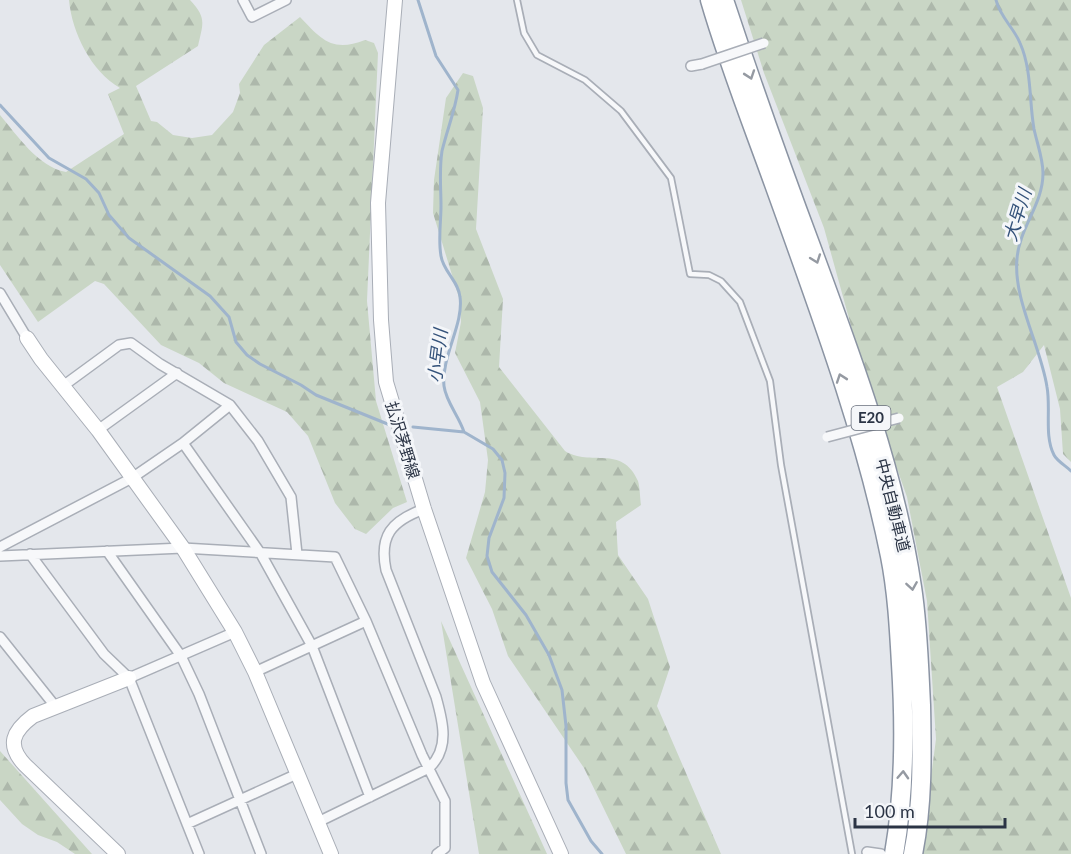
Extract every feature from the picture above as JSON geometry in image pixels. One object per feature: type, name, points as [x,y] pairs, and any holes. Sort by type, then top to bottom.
[{"type":"highway","name":"中央自動車道","points":[[710,0],[849,402],[874,486],[890,558],[899,629],[904,712],[902,794],[894,854]]},
{"type":"highway","name":"中央自動車道","points":[[724,0],[771,138],[856,370],[882,456],[904,545],[917,627],[921,711],[920,798],[913,854]]},
{"type":"street","points":[[243,0],[252,17],[286,0]]},
{"type":"street","name":"払沢茅野線","points":[[395,0],[378,203],[382,338],[386,382],[424,509],[483,683],[561,854]]},
{"type":"street","points":[[691,66],[768,41]]},
{"type":"street","points":[[0,293],[41,359],[98,430],[183,548],[235,632],[255,672],[331,854]]},
{"type":"street","points":[[63,386],[118,345],[131,343],[160,364],[230,405],[258,441],[291,497],[297,554]]},
{"type":"street","points":[[98,430],[177,373]]},
{"type":"street","points":[[0,547],[132,478],[183,443],[230,405]]},
{"type":"street","points":[[825,438],[903,417]]},
{"type":"street","points":[[183,443],[261,554],[312,646],[370,797]]},
{"type":"street","points":[[318,822],[429,768],[441,751],[442,718],[436,697],[386,570],[382,554],[385,540],[392,527],[401,519],[424,509]]},
{"type":"street","points":[[0,556],[183,548],[336,557],[446,808],[445,848],[437,854]]},
{"type":"street","points":[[106,551],[181,656],[199,694],[261,854]]},
{"type":"street","points":[[30,554],[104,654],[129,678],[199,854]]},
{"type":"street","points":[[255,672],[366,621]]},
{"type":"street","points":[[118,854],[18,758],[14,747],[15,734],[33,716],[235,632]]},
{"type":"street","points":[[0,637],[55,706]]},
{"type":"street","points":[[187,824],[297,774]]},
{"type":"street","points":[[867,852],[881,854]]},
{"type":"lane","points":[[517,0],[524,33],[537,55],[585,80],[621,111],[671,178],[690,274],[709,275],[721,281],[740,302],[770,381],[781,465],[852,854]]},
{"type":"green space","points":[[69,0],[190,0],[199,12],[202,21],[198,46],[136,86],[151,121],[157,122],[173,135],[192,138],[212,135],[233,112],[240,93],[239,84],[264,45],[300,17],[314,32],[328,42],[344,45],[365,40],[374,43],[378,53],[367,301],[376,401],[407,502],[393,508],[366,534],[355,529],[335,503],[308,436],[287,412],[224,383],[199,363],[161,345],[104,284],[95,281],[38,322],[0,265],[0,115],[37,157],[46,164],[66,172],[124,134],[108,94],[120,88],[100,72],[85,50],[74,25]]},
{"type":"green space","points":[[741,0],[1071,0],[1071,462],[1063,454],[1060,409],[1044,345],[1023,372],[997,387],[1071,598],[1071,854],[921,854],[936,739],[927,601],[907,497],[866,380],[824,228],[764,73]]},
{"type":"green space","points":[[463,73],[473,76],[483,108],[476,229],[503,299],[499,367],[565,451],[585,457],[614,459],[631,470],[638,481],[641,505],[616,522],[618,555],[648,599],[670,667],[657,706],[721,854],[626,854],[584,768],[508,656],[492,609],[466,558],[485,492],[488,460],[480,402],[455,353],[461,322],[460,301],[433,213],[434,180],[446,98]]},
{"type":"green space","points":[[441,621],[547,854],[479,854]]},
{"type":"green space","points":[[0,751],[92,854],[75,854],[57,842],[38,835],[22,824],[0,800]]},
{"type":"waterway","name":"小早川","points":[[418,0],[436,56],[458,90],[442,151],[441,165],[440,250],[442,261],[460,297],[459,318],[444,375],[445,392],[464,432],[493,449],[502,460],[505,473],[504,498],[489,538],[487,556],[492,572],[526,615],[549,655],[562,690],[566,726],[568,800],[591,841],[602,854]]},
{"type":"waterway","name":"大早川","points":[[996,0],[1024,53],[1034,129],[1043,168],[1039,196],[1019,248],[1017,259],[1019,290],[1044,372],[1051,447],[1055,457],[1071,471]]},
{"type":"waterway","points":[[0,105],[49,158],[86,179],[99,193],[109,215],[129,238],[210,296],[229,317],[236,342],[247,355],[316,395],[390,425]]},
{"type":"waterway","points":[[413,427],[464,432]]}]
